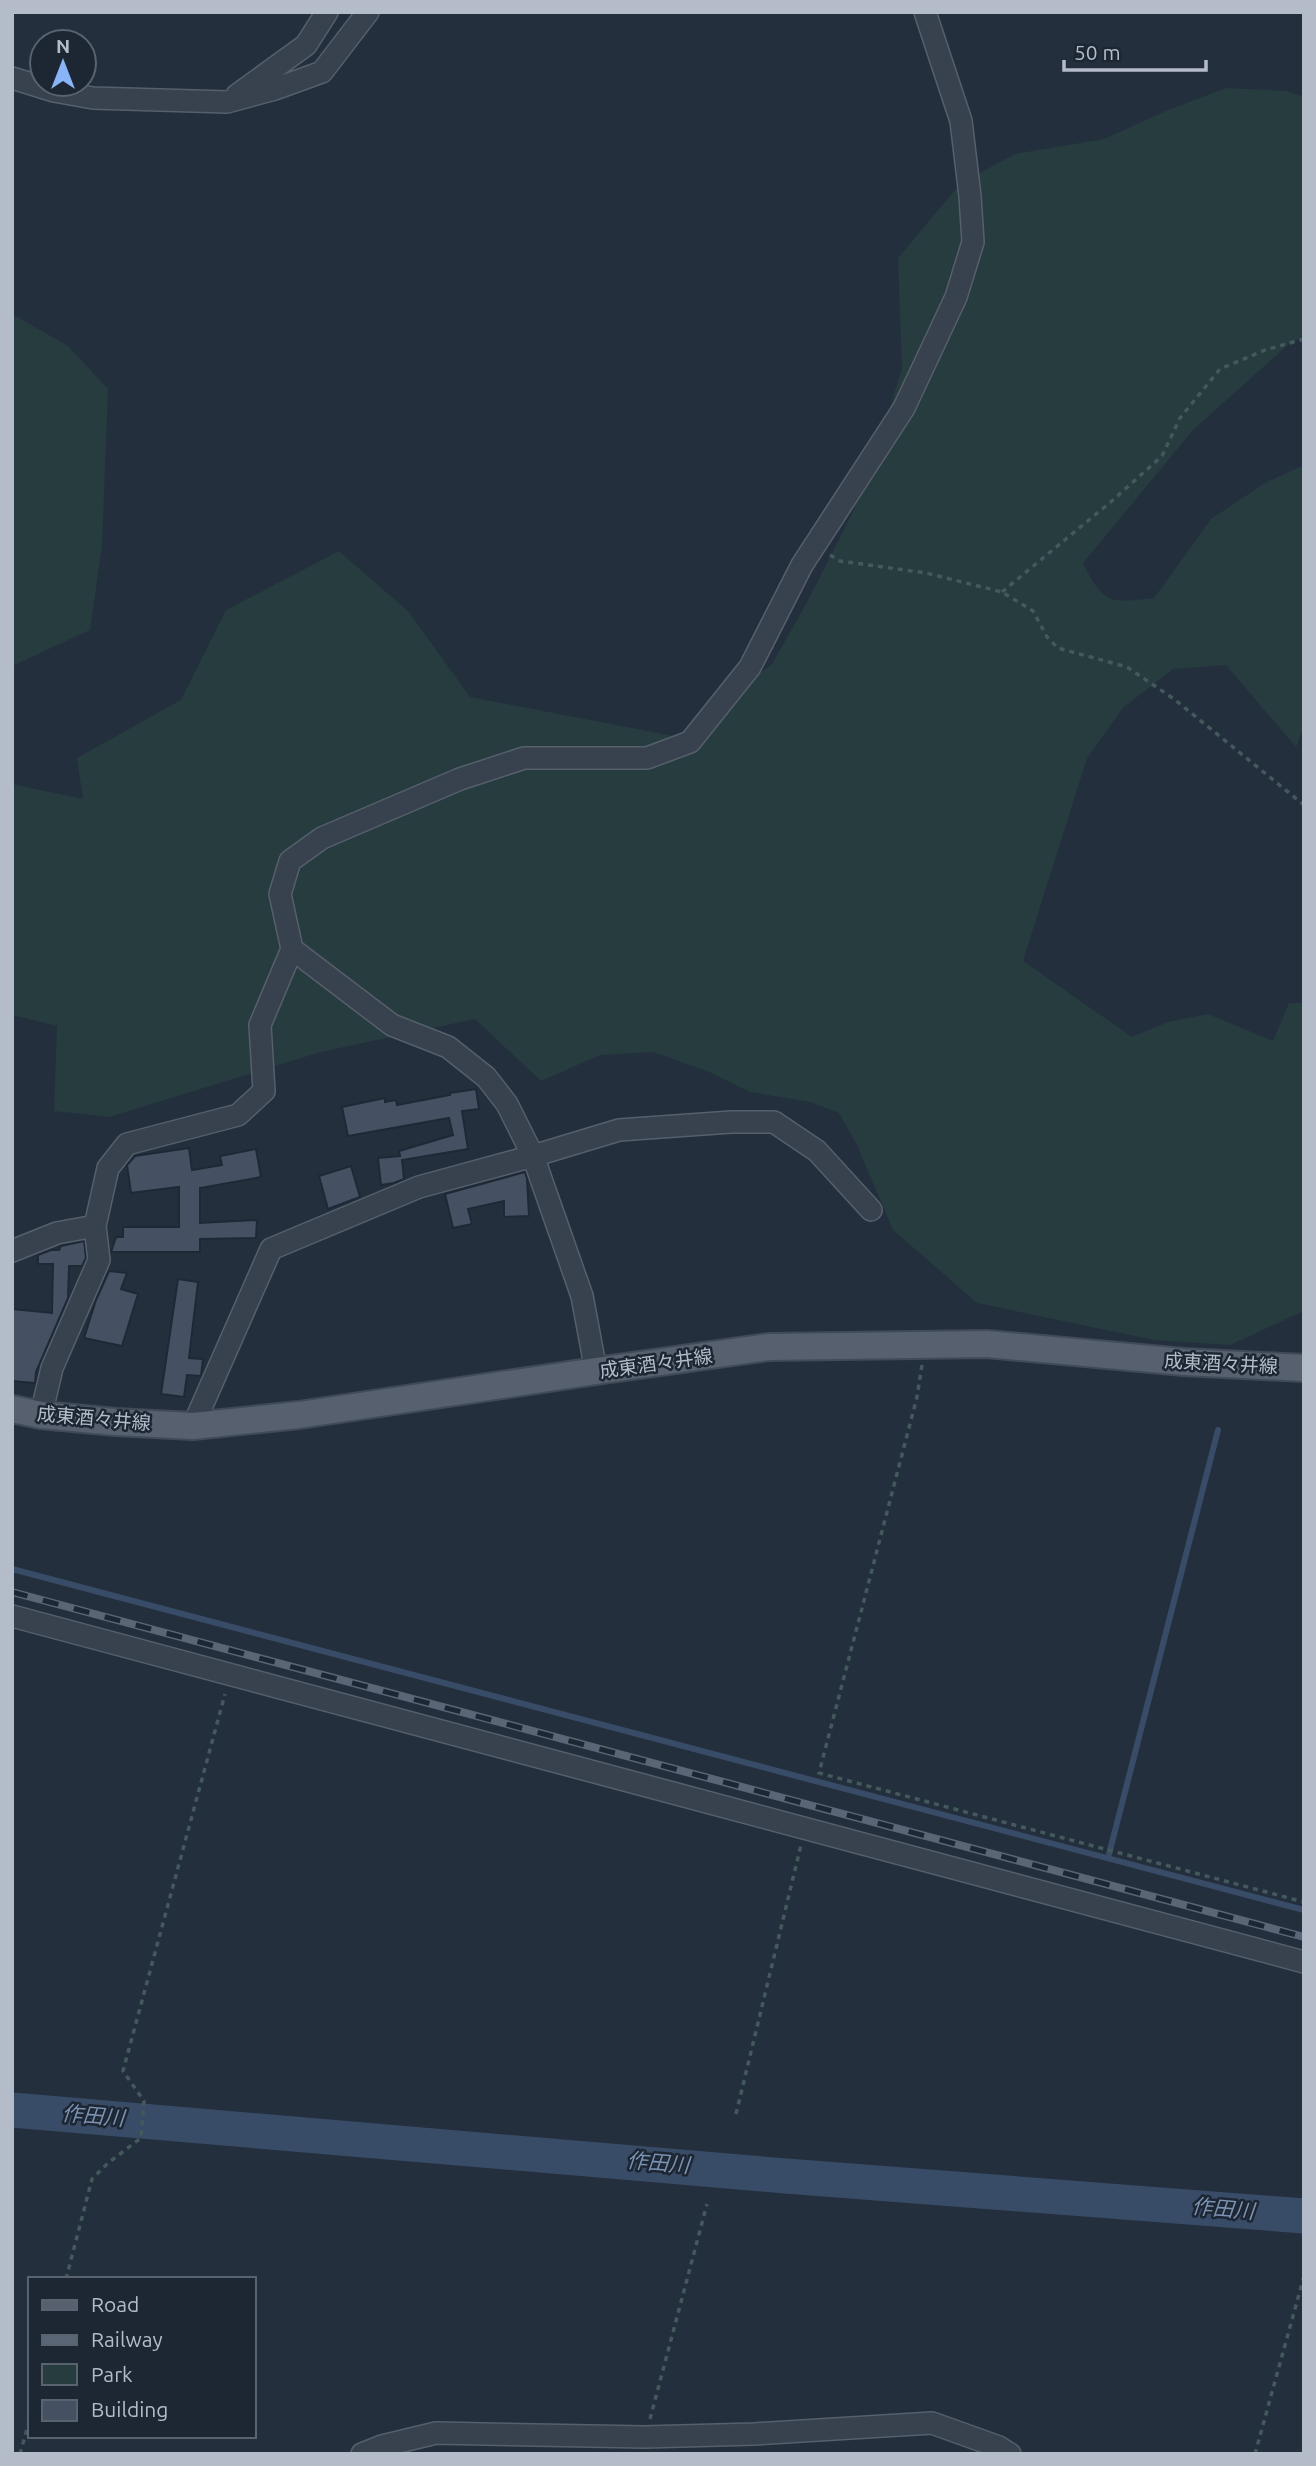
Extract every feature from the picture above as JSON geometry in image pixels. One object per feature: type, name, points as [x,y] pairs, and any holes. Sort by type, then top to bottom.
[{"type":"main road","name":"成東酒々井線","points":[[12,1409],[41,1415],[193,1426],[299,1415],[769,1347],[987,1344],[1184,1362],[1304,1368]]},
{"type":"street","points":[[227,102],[306,45],[327,12]]},
{"type":"street","points":[[12,78],[54,91],[93,98],[227,102],[322,72],[368,12]]},
{"type":"street","points":[[41,1415],[51,1368],[99,1260],[95,1226],[108,1168],[127,1144],[238,1115],[264,1091],[260,1025],[292,949],[280,894],[290,861],[322,838],[460,779],[524,758],[648,758],[690,742],[750,667],[802,565],[904,408],[956,297],[973,242],[961,121],[925,12]]},
{"type":"street","points":[[292,949],[392,1025],[448,1047],[486,1077],[507,1104],[533,1156],[582,1296],[596,1370]]},
{"type":"street","points":[[193,1426],[271,1249],[419,1187],[619,1130],[731,1122],[774,1122],[817,1151],[871,1210]]},
{"type":"street","points":[[12,1251],[57,1233],[95,1226]]},
{"type":"street","points":[[12,1616],[1304,1962]]},
{"type":"street","points":[[362,2454],[382,2445],[436,2432],[645,2437],[757,2444],[932,2423],[999,2447],[1010,2454]]},
{"type":"path","points":[[1002,592],[1162,456],[1180,418],[1220,369],[1265,350],[1304,340]]},
{"type":"path","points":[[815,546],[841,561],[926,573],[1002,592],[1033,611],[1047,637],[1058,648],[1127,667],[1174,699],[1304,805]]},
{"type":"path","points":[[925,1346],[917,1397],[819,1773],[1304,1902]]},
{"type":"path","points":[[67,2277],[92,2179],[141,2138],[144,2101],[123,2071],[231,1675]]},
{"type":"path","points":[[736,2113],[805,1829]]},
{"type":"path","points":[[645,2437],[707,2204]]},
{"type":"path","points":[[1255,2454],[1304,2276]]},
{"type":"path","points":[[20,2454],[28,2425]]},
{"type":"green space","points":[[1226,88],[1286,91],[1304,97],[1304,336],[1289,344],[1193,430],[1083,563],[1097,587],[1110,598],[1127,601],[1154,598],[1211,519],[1265,483],[1304,465],[1304,726],[1296,747],[1226,665],[1173,669],[1123,708],[1087,758],[1023,961],[1132,1037],[1168,1022],[1208,1014],[1273,1041],[1289,1003],[1304,1003],[1304,1311],[1230,1345],[1154,1340],[977,1303],[893,1230],[857,1145],[839,1113],[810,1102],[750,1092],[707,1071],[653,1052],[600,1055],[541,1081],[475,1019],[321,1052],[109,1117],[54,1111],[57,1026],[12,1015],[12,784],[83,799],[77,758],[181,700],[226,610],[339,551],[409,612],[470,697],[679,737],[772,664],[853,512],[875,457],[902,368],[898,258],[961,183],[1015,154],[1104,139]]},
{"type":"green space","points":[[12,314],[68,346],[108,389],[102,546],[90,630],[12,666]]},
{"type":"building","points":[[476,1089],[479,1109],[462,1111],[468,1149],[402,1160],[404,1179],[394,1183],[381,1185],[378,1158],[400,1156],[399,1151],[453,1135],[449,1118],[348,1136],[342,1107],[385,1098],[385,1102],[396,1100],[397,1105]]},
{"type":"building","points":[[189,1148],[192,1170],[222,1165],[220,1156],[256,1149],[261,1177],[200,1188],[200,1223],[257,1220],[256,1238],[200,1239],[200,1252],[111,1252],[116,1237],[123,1237],[123,1227],[179,1227],[179,1187],[131,1193],[127,1165],[135,1156]]},
{"type":"building","points":[[351,1166],[360,1197],[328,1209],[319,1176]]},
{"type":"building","points":[[525,1172],[529,1216],[504,1217],[504,1201],[468,1209],[472,1224],[453,1228],[445,1194]]},
{"type":"building","points":[[84,1241],[86,1258],[82,1266],[69,1266],[68,1298],[36,1372],[35,1383],[12,1381],[12,1309],[52,1313],[53,1264],[38,1264],[38,1255]]},
{"type":"building","points":[[109,1271],[127,1273],[121,1289],[138,1294],[122,1346],[84,1338]]},
{"type":"building","points":[[178,1279],[198,1282],[189,1358],[203,1359],[201,1376],[187,1375],[184,1397],[161,1394]]},
{"type":"waterway","points":[[1108,1858],[1218,1430]]},
{"type":"waterway","points":[[12,1569],[1304,1910]]},
{"type":"waterway","name":"作田川","points":[[12,2110],[786,2176],[1304,2216]]},
{"type":"railway","points":[[12,1592],[1304,1937]]}]
